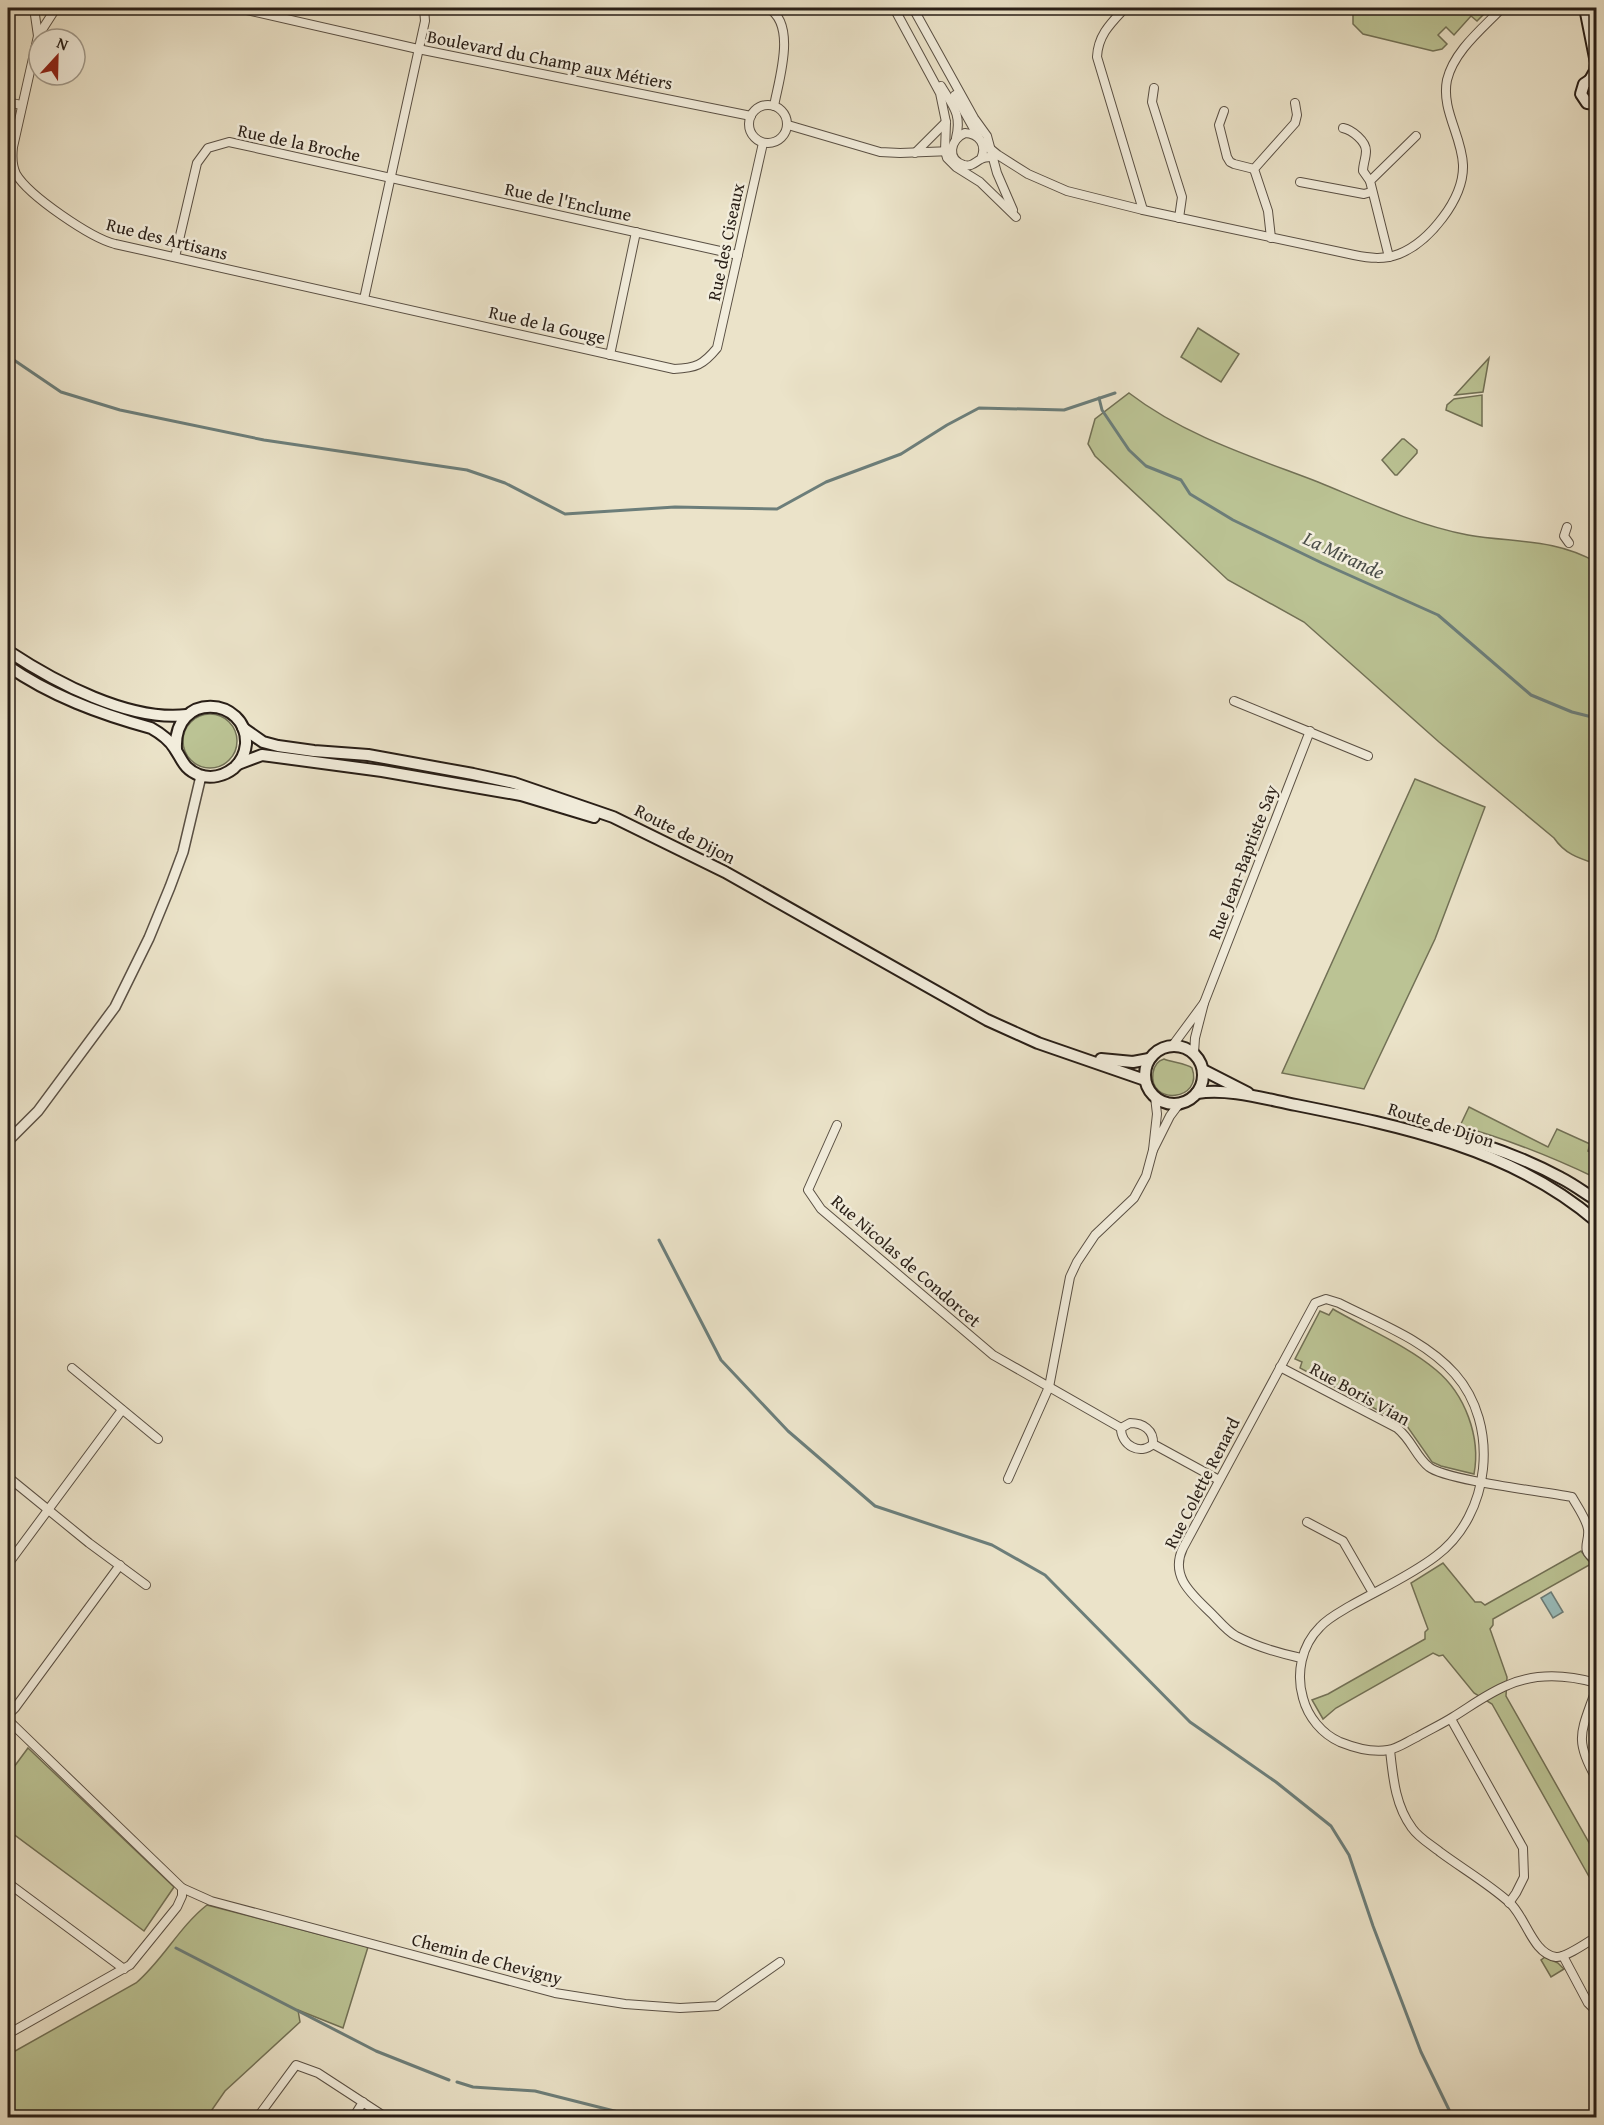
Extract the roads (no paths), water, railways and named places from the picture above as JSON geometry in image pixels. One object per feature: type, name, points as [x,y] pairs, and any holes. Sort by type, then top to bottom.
[{"type":"main road","points":[[1585,8],[1596,63],[1593,80],[1584,84],[1581,94],[1584,101],[1595,106]]},
{"type":"main road","points":[[1594,8],[1596,23]]},
{"type":"main road","points":[[8,651],[45,675],[96,698],[159,717],[187,715],[203,707],[220,708],[234,715],[243,728],[246,747],[238,764]]},
{"type":"main road","points":[[8,666],[30,682],[81,706],[151,728],[161,734],[176,749]]},
{"type":"main road","points":[[187,715],[179,725],[175,737],[176,749],[181,761],[190,771],[201,776],[215,777],[228,773],[238,764],[262,755],[459,783],[521,795],[654,837]]},
{"type":"main road","name":"Route de Dijon","points":[[243,728],[263,742],[278,746],[368,755],[514,783],[613,817],[725,872],[987,1020],[1038,1043],[1145,1080]]},
{"type":"main road","points":[[1173,1045],[1194,1053],[1203,1070],[1203,1080],[1197,1093],[1191,1099],[1179,1104],[1166,1103],[1155,1097],[1147,1087],[1145,1080],[1149,1059],[1157,1050],[1173,1045]]},
{"type":"main road","name":"Route de Dijon","points":[[1083,1057],[1126,1061],[1149,1059]]},
{"type":"main road","name":"Route de Dijon","points":[[1203,1070],[1260,1098]]},
{"type":"main road","name":"Route de Dijon","points":[[1197,1093],[1212,1091],[1260,1098],[1375,1121],[1457,1144],[1495,1159],[1537,1180],[1596,1221]]},
{"type":"main road","points":[[1375,1121],[1418,1128],[1481,1143],[1562,1178],[1596,1200]]},
{"type":"street","name":"Rue des Artisans","points":[[34,8],[37,27]]},
{"type":"street","name":"Rue des Artisans","points":[[44,27],[56,8]]},
{"type":"street","name":"Boulevard du Champ aux Métiers","points":[[238,8],[418,49],[751,116]]},
{"type":"street","points":[[364,299],[425,21],[424,8]]},
{"type":"street","points":[[768,8],[773,10],[781,21],[784,32],[784,46],[774,106]]},
{"type":"street","points":[[894,8],[940,93],[950,162],[980,182],[1016,217],[997,173],[994,154],[987,136],[969,109],[913,8]]},
{"type":"street","points":[[900,8],[958,116],[960,124],[949,151]]},
{"type":"street","points":[[907,8],[981,140],[984,151],[981,159]]},
{"type":"street","points":[[1125,8],[1102,34],[1097,57],[1143,210]]},
{"type":"street","points":[[956,138],[965,134],[975,135],[994,154],[1028,174],[1059,188],[1143,210],[1365,258],[1389,257],[1400,254],[1419,242],[1450,208],[1458,193],[1463,163],[1447,101],[1447,80],[1460,53],[1502,8]]},
{"type":"street","name":"Rue des Artisans","points":[[27,81],[13,147],[13,165],[17,175],[34,192],[89,233],[104,241],[364,299]]},
{"type":"street","points":[[1155,88],[1152,102],[1182,197],[1179,218]]},
{"type":"street","points":[[8,102],[21,105]]},
{"type":"street","points":[[1254,169],[1295,123],[1297,115],[1295,103]]},
{"type":"street","points":[[774,106],[784,113],[788,125],[782,138],[763,143],[752,135],[751,116],[761,107],[774,106]]},
{"type":"street","points":[[1224,111],[1219,125],[1227,157],[1234,164],[1254,169]]},
{"type":"street","points":[[915,153],[946,122]]},
{"type":"street","points":[[788,125],[880,152],[949,151]]},
{"type":"street","points":[[1343,128],[1348,129],[1365,144],[1363,171],[1370,181],[1389,257]]},
{"type":"street","points":[[1370,181],[1416,136]]},
{"type":"street","name":"Rue de la Broche","points":[[175,257],[197,163],[208,148],[229,142],[391,178]]},
{"type":"street","name":"Rue des Ciseaux","points":[[717,348],[763,143]]},
{"type":"street","points":[[949,151],[957,161],[967,165],[977,163],[994,154]]},
{"type":"street","points":[[1254,169],[1268,211],[1271,238]]},
{"type":"street","name":"Rue de l'Enclume","points":[[391,178],[738,255]]},
{"type":"street","points":[[1300,182],[1364,194],[1371,192]]},
{"type":"street","points":[[610,355],[636,232]]},
{"type":"street","name":"Rue de la Gouge","points":[[364,299],[674,369],[690,368],[705,362],[717,348]]},
{"type":"street","points":[[1567,527],[1564,536],[1569,543]]},
{"type":"street","points":[[1234,701],[1368,756]]},
{"type":"street","name":"Rue Jean-Baptiste Say","points":[[1194,1053],[1195,1038],[1204,1003],[1310,731]]},
{"type":"street","points":[[8,1141],[38,1111],[115,1007],[149,938],[183,852],[201,776]]},
{"type":"street","name":"Rue Jean-Baptiste Say","points":[[1173,1045],[1204,1003]]},
{"type":"street","points":[[1008,1479],[1049,1387],[1070,1277],[1095,1235],[1134,1198],[1146,1176],[1153,1150],[1157,1114],[1155,1097]]},
{"type":"street","points":[[1153,1150],[1170,1116],[1179,1104]]},
{"type":"street","name":"Rue Nicolas de Condorcet","points":[[837,1125],[808,1190],[821,1209],[993,1355],[1121,1428]]},
{"type":"street","name":"Rue Colette Renard","points":[[1301,1658],[1269,1651],[1233,1635],[1191,1593],[1181,1578],[1179,1566],[1180,1553],[1315,1303],[1326,1299],[1339,1303],[1422,1346],[1454,1373],[1465,1387],[1478,1417],[1484,1456],[1482,1481]]},
{"type":"street","name":"Rue Boris Vian","points":[[1280,1367],[1397,1428],[1406,1435],[1423,1460],[1435,1471],[1572,1497],[1588,1528],[1587,1552],[1596,1560]]},
{"type":"street","points":[[72,1368],[158,1439]]},
{"type":"street","points":[[8,1564],[122,1410]]},
{"type":"street","points":[[1130,1423],[1142,1425],[1151,1433],[1153,1444],[1144,1449],[1131,1447],[1123,1438],[1121,1428],[1130,1423]]},
{"type":"street","points":[[1153,1444],[1219,1480]]},
{"type":"street","points":[[8,1477],[146,1585]]},
{"type":"street","points":[[1482,1481],[1468,1517],[1447,1547],[1423,1566],[1333,1616],[1320,1627],[1301,1658],[1302,1695],[1309,1714],[1320,1728],[1338,1741],[1374,1751],[1390,1750],[1451,1719],[1494,1691],[1518,1681],[1567,1676],[1596,1683]]},
{"type":"street","points":[[1307,1522],[1343,1541],[1373,1593]]},
{"type":"street","points":[[8,1718],[120,1565]]},
{"type":"street","points":[[1596,1689],[1581,1742],[1596,1778]]},
{"type":"street","name":"Chemin de Chevigny","points":[[8,1718],[182,1888],[211,1901],[555,1993],[625,2004],[680,2008],[717,2006],[780,1962]]},
{"type":"street","points":[[1451,1719],[1522,1848],[1524,1877],[1509,1903]]},
{"type":"street","points":[[1390,1750],[1397,1798],[1412,1828],[1509,1903],[1521,1916],[1538,1947],[1554,1957],[1563,1956],[1596,1937]]},
{"type":"street","points":[[8,1882],[124,1969]]},
{"type":"street","points":[[8,2034],[132,1963],[173,1912],[182,1896],[182,1888]]},
{"type":"street","points":[[1563,1956],[1588,2003],[1596,2011]]},
{"type":"street","points":[[257,2118],[296,2065],[318,2073],[387,2118]]},
{"type":"street","points":[[353,2118],[363,2102]]},
{"type":"water","points":[[1551,1592],[1563,1612],[1553,1618],[1541,1598]]},
{"type":"waterway","points":[[8,356],[61,392],[120,410],[264,440],[467,470],[505,483],[565,514],[675,507],[777,509],[826,482],[901,454],[979,408],[1064,410],[1115,393]]},
{"type":"waterway","name":"La Mirande","points":[[1099,398],[1102,410],[1129,450],[1146,466],[1181,480],[1190,494],[1233,520],[1438,615],[1531,695],[1572,712],[1596,718]]},
{"type":"waterway","points":[[659,1240],[721,1360],[788,1431],[875,1506],[992,1545],[1045,1575],[1190,1722],[1276,1782],[1331,1826],[1349,1855],[1373,1926],[1421,2052],[1453,2118]]},
{"type":"waterway","points":[[176,1948],[376,2051],[449,2080]]},
{"type":"waterway","points":[[457,2082],[473,2087],[535,2091],[642,2118]]}]
